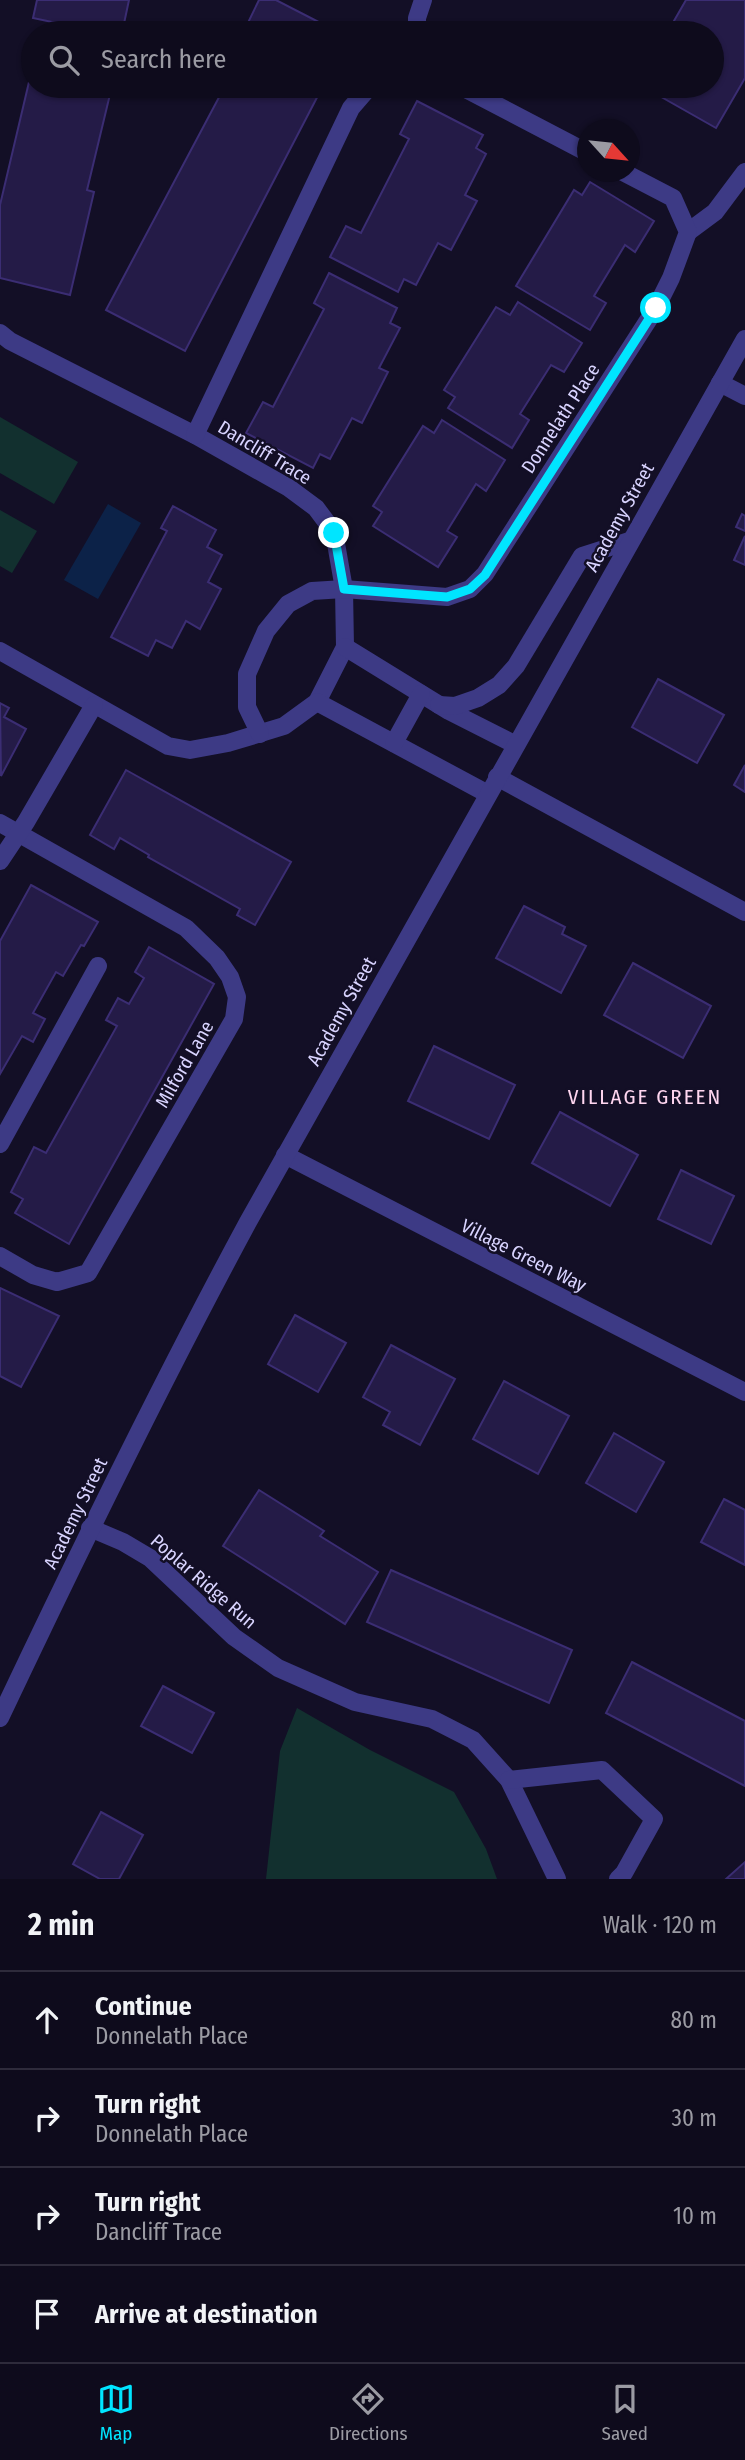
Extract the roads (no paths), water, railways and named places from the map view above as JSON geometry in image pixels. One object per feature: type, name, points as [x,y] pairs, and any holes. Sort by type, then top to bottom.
[{"type":"street","points":[[417,21],[423,0]]},
{"type":"street","points":[[195,435],[351,108],[360,98]]},
{"type":"street","points":[[483,98],[577,148]]},
{"type":"street","points":[[640,181],[673,198],[688,232],[715,212],[745,172]]},
{"type":"street","name":"Donnelath Place","points":[[260,734],[247,707],[247,674],[266,631],[288,604],[312,591],[344,589],[447,597],[470,589],[485,575],[656,308],[671,278],[688,232]]},
{"type":"street","name":"Dancliff Trace","points":[[0,333],[9,341],[195,435],[289,488],[316,508],[334,533],[344,589],[345,647]]},
{"type":"street","name":"Academy Street","points":[[0,1718],[90,1528],[187,1335],[285,1155],[745,339]]},
{"type":"street","points":[[720,383],[745,396]]},
{"type":"street","points":[[439,705],[455,706],[478,698],[499,685],[516,666],[582,556],[629,541]]},
{"type":"street","points":[[0,651],[168,746],[190,750],[228,743],[284,726],[317,702],[345,647],[439,705],[516,745]]},
{"type":"street","points":[[394,743],[421,694]]},
{"type":"street","points":[[317,702],[488,794]]},
{"type":"street","points":[[0,861],[94,705]]},
{"type":"street","points":[[497,777],[745,912]]},
{"type":"street","name":"Milford Lane","points":[[0,823],[186,928],[216,958],[230,977],[237,997],[234,1019],[88,1273],[57,1282],[33,1275],[0,1256]]},
{"type":"street","points":[[0,1144],[98,966]]},
{"type":"street","name":"Village Green Way","points":[[285,1155],[745,1392]]},
{"type":"street","name":"Poplar Ridge Run","points":[[90,1528],[123,1542],[150,1558],[234,1637],[278,1668],[355,1702],[432,1719],[473,1740],[509,1780],[558,1879]]},
{"type":"street","points":[[509,1780],[601,1770],[619,1786],[654,1819],[618,1879]]},
{"type":"water","points":[[108,504],[141,523],[98,599],[64,580]]},
{"type":"district","name":"VILLAGE GREEN","points":[[645,1097]]}]
